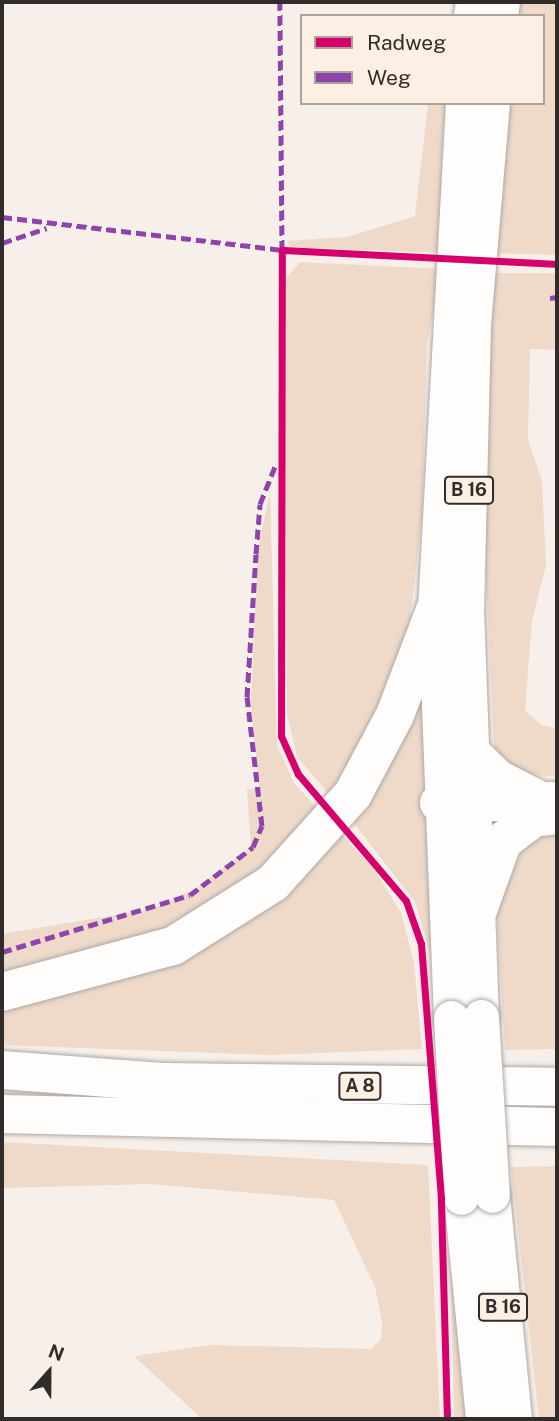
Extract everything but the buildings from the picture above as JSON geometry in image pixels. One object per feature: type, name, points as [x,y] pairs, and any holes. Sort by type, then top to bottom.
[{"type":"highway","points":[[2,992],[173,946],[273,883],[353,794],[396,715],[435,610]]},
{"type":"highway","points":[[470,752],[498,779],[552,806]]},
{"type":"highway","points":[[456,803],[552,806]]},
{"type":"highway","points":[[474,921],[503,841],[552,806]]},
{"type":"highway","name":"A 8","points":[[2,1070],[162,1082],[557,1087]]},
{"type":"highway","name":"A 8","points":[[2,1114],[557,1127]]},
{"type":"main road","name":"B 16","points":[[463,105],[435,610],[456,803],[474,921],[466,1018]]},
{"type":"main road","name":"B 16","points":[[483,1419],[477,1196],[456,803],[470,752],[466,612],[473,324],[492,105]]},
{"type":"main road","name":"B 16","points":[[477,1196],[514,1419]]},
{"type":"shaded area","points":[[516,2],[557,2],[557,255],[492,253],[506,105],[545,105],[545,14],[515,14]]},
{"type":"shaded area","points":[[428,105],[452,105],[443,253],[291,247],[286,241],[347,237],[415,216]]},
{"type":"shaded area","points":[[300,262],[442,269],[427,344],[422,518],[407,646],[335,801],[297,757],[287,714],[283,282]]},
{"type":"shaded area","points":[[490,273],[557,273],[557,350],[530,349],[528,440],[542,480],[546,565],[532,621],[525,710],[541,725],[557,728],[557,776],[527,775],[499,760],[494,745],[480,452]]},
{"type":"shaded area","points":[[270,493],[277,745],[294,783],[324,816],[186,930],[2,981],[2,934],[152,909],[198,887],[251,847],[247,789],[259,788],[251,703],[258,548]]},
{"type":"shaded area","points":[[427,648],[434,967],[415,902],[349,817]]},
{"type":"shaded area","points":[[557,826],[557,1049],[505,1050],[497,909],[505,854]]},
{"type":"shaded area","points":[[338,831],[374,869],[401,913],[414,963],[422,1049],[269,1055],[2,1045],[2,1006],[54,996]]},
{"type":"shaded area","points":[[2,1142],[428,1165],[440,1419],[202,1419],[134,1356],[210,1345],[371,1349],[381,1339],[382,1322],[375,1287],[334,1200],[151,1184],[2,1188]]},
{"type":"shaded area","points":[[557,1166],[557,1419],[539,1419],[511,1167]]},
{"type":"shaded area","points":[[449,1200],[470,1419],[454,1419]]},
{"type":"marked path","points":[[2,217],[282,250],[280,2]]},
{"type":"marked path","points":[[2,243],[47,228]]},
{"type":"marked path","points":[[550,298],[557,297]]},
{"type":"marked path","points":[[2,952],[190,895],[253,847],[262,826],[247,697],[260,504],[276,464]]},
{"type":"cycle path","points":[[447,1419],[441,1198],[421,944],[406,901],[298,774],[281,736],[282,250],[557,264]]}]
